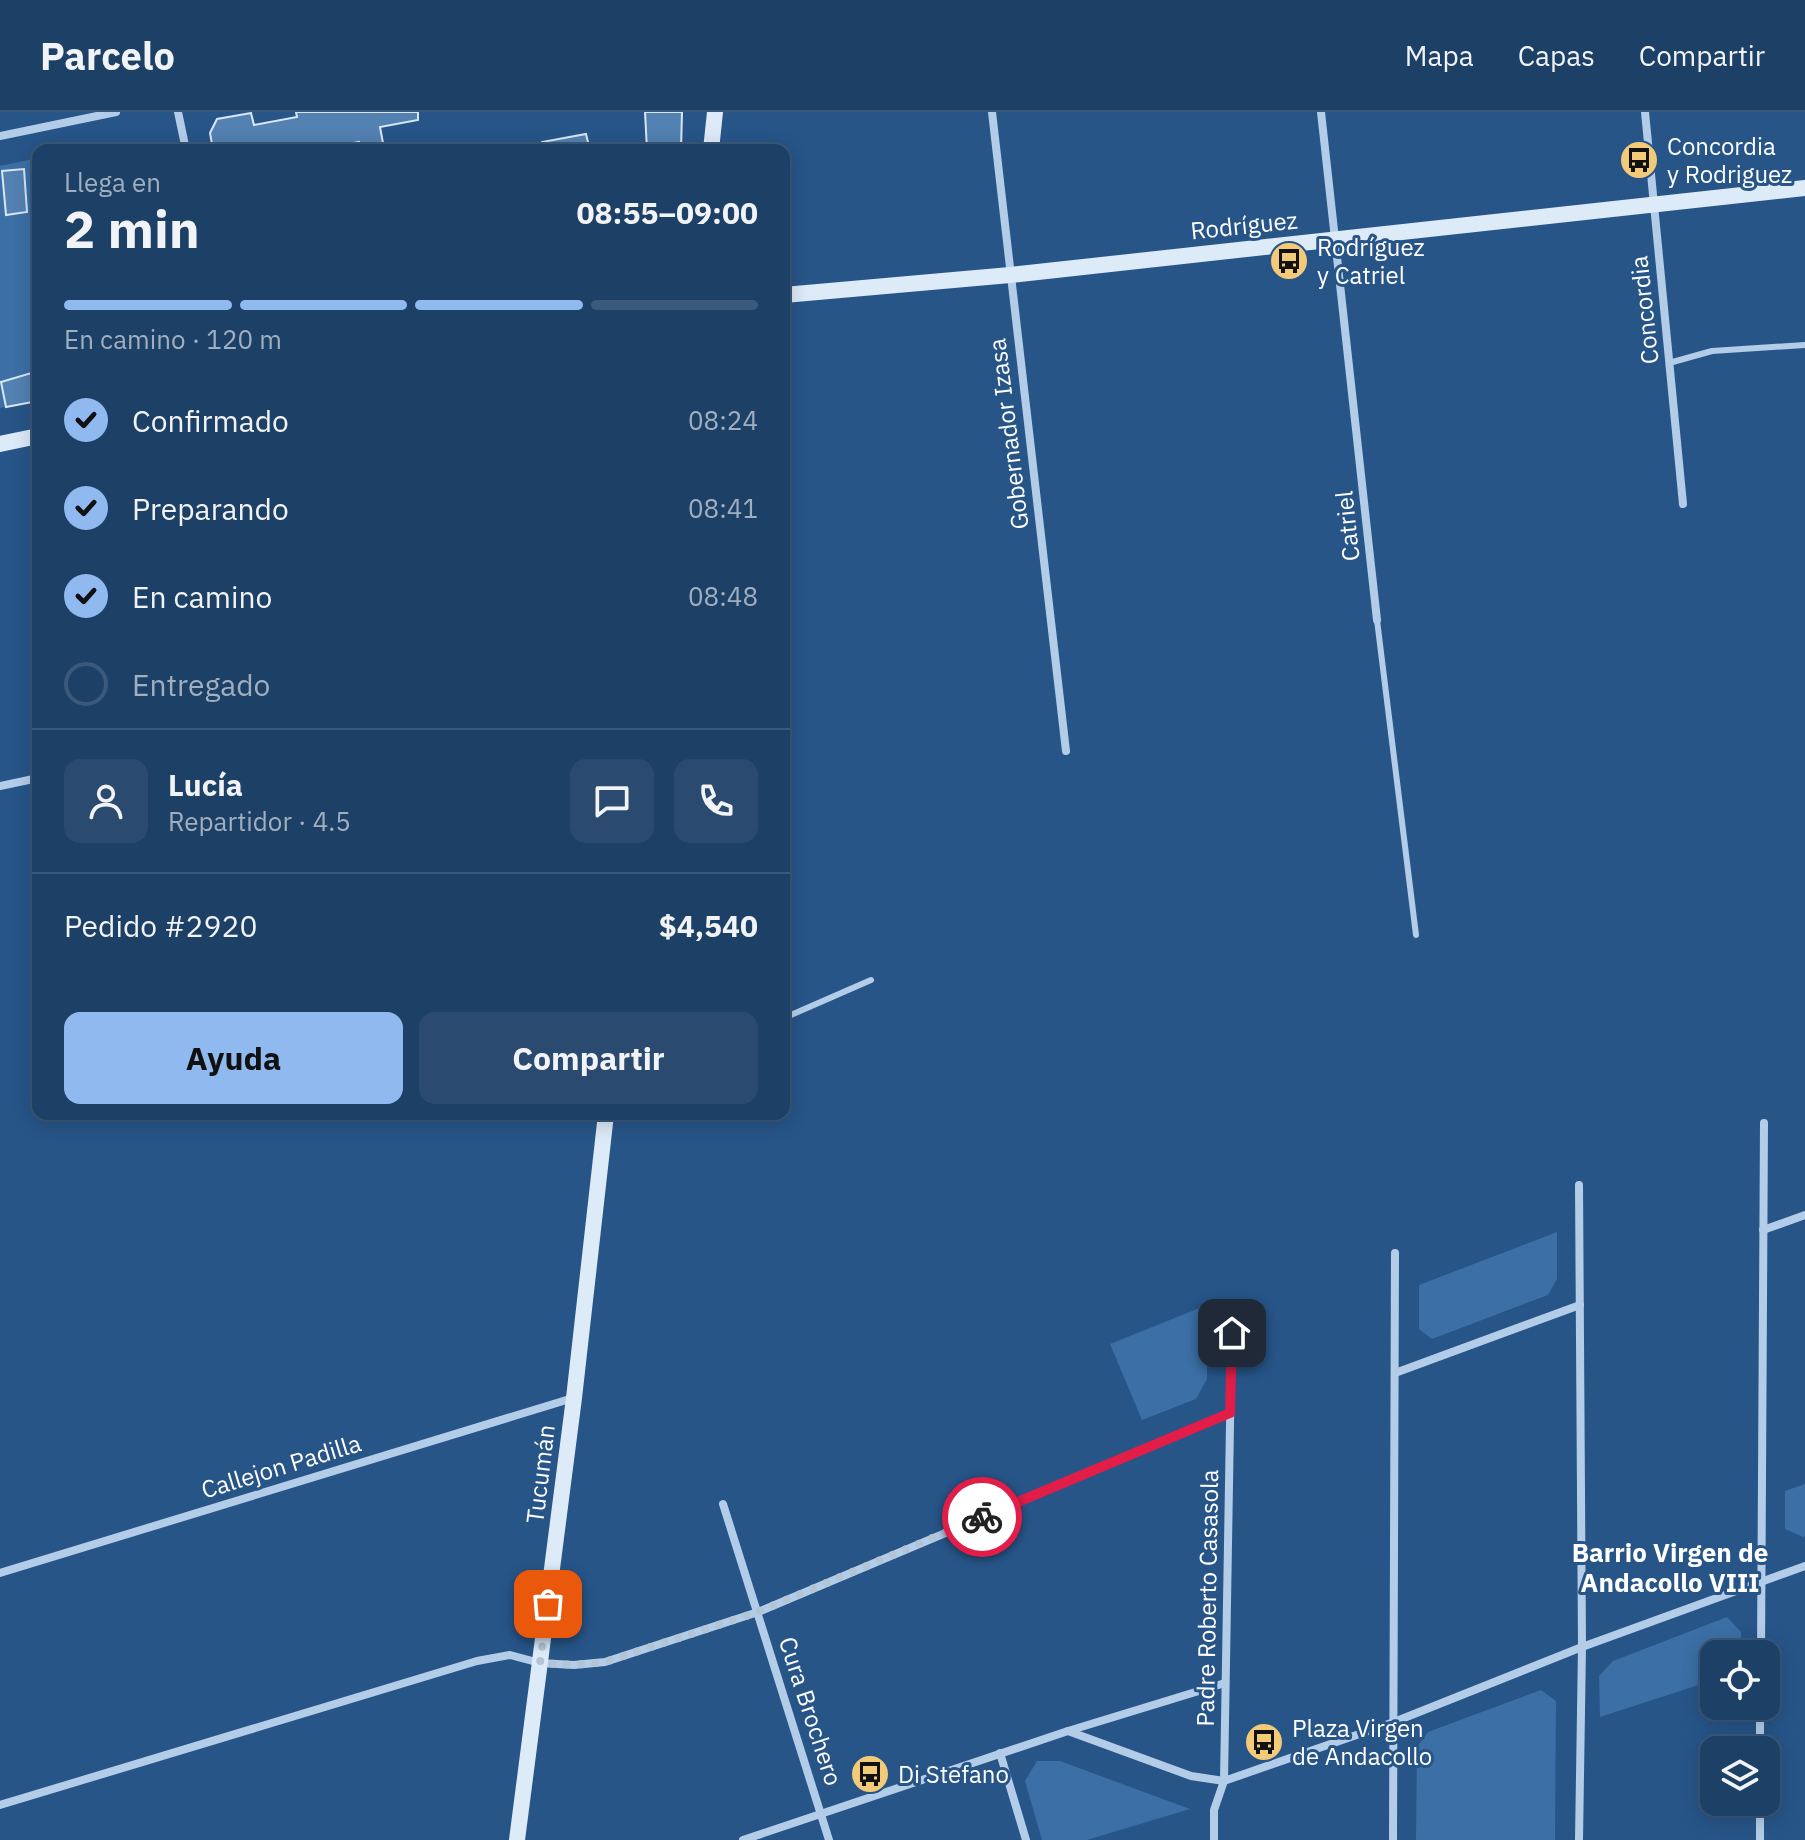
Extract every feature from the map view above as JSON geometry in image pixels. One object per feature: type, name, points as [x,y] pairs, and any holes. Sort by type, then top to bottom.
[{"type":"main road","points":[[712,144],[715,112]]},
{"type":"main road","name":"Rodríguez","points":[[790,294],[1010,275],[1805,188]]},
{"type":"main road","points":[[0,444],[32,437]]},
{"type":"main road","name":"Tucumán","points":[[517,1840],[574,1398],[605,1120]]},
{"type":"street","points":[[0,136],[116,112]]},
{"type":"street","points":[[178,112],[185,144]]},
{"type":"street","name":"Gobernador Izasa","points":[[992,112],[1066,751]]},
{"type":"street","name":"Catriel","points":[[1321,112],[1377,620]]},
{"type":"street","name":"Concordia","points":[[1645,112],[1683,504]]},
{"type":"street","points":[[0,786],[32,779]]},
{"type":"street","points":[[1761,1640],[1764,1123]]},
{"type":"street","points":[[1579,1185],[1582,1647],[1579,1840]]},
{"type":"street","points":[[1763,1230],[1805,1215]]},
{"type":"street","points":[[1393,1840],[1395,1253]]},
{"type":"street","points":[[1395,1373],[1580,1305]]},
{"type":"street","name":"Padre Roberto Casasola","points":[[1214,1840],[1214,1810],[1224,1781],[1232,1306]]},
{"type":"street","name":"Callejon Padilla","points":[[0,1573],[574,1398]]},
{"type":"street","points":[[0,1805],[477,1661],[510,1655],[540,1663],[574,1665],[605,1662],[758,1612],[1230,1413]]},
{"type":"street","name":"Cura Brochero","points":[[723,1504],[829,1840]]},
{"type":"street","points":[[1068,1731],[1191,1776],[1224,1781],[1394,1722],[1582,1647],[1805,1566]]},
{"type":"street","points":[[743,1840],[1000,1753],[1225,1683]]},
{"type":"street","points":[[1000,1753],[1026,1840]]},
{"type":"street","points":[[1760,1816],[1760,1840]]},
{"type":"lane","points":[[1669,363],[1712,351],[1805,345]]},
{"type":"lane","name":"Catriel","points":[[1377,620],[1416,935]]},
{"type":"lane","points":[[790,1015],[871,980]]},
{"type":"shaded area","points":[[32,159],[32,402],[0,408],[0,166]]},
{"type":"shaded area","points":[[1557,1232],[1557,1279],[1548,1295],[1432,1339],[1419,1329],[1419,1285]]},
{"type":"shaded area","points":[[1207,1305],[1207,1379],[1196,1399],[1142,1420],[1110,1344]]},
{"type":"shaded area","points":[[1805,1484],[1803,1537],[1785,1529],[1785,1491]]},
{"type":"shaded area","points":[[1727,1617],[1741,1632],[1741,1640],[1700,1640],[1700,1685],[1600,1717],[1599,1676],[1613,1661]]},
{"type":"shaded area","points":[[1541,1690],[1556,1701],[1555,1840],[1416,1840],[1417,1747],[1428,1732]]},
{"type":"shaded area","points":[[1037,1761],[1060,1761],[1190,1809],[1087,1840],[1042,1840],[1025,1781]]},
{"type":"building","points":[[296,112],[418,112],[418,120],[380,127],[383,143],[377,144],[212,144],[210,133],[217,119],[251,113],[254,125],[297,117]]},
{"type":"building","points":[[645,112],[682,112],[681,144],[647,144]]},
{"type":"building","points":[[586,134],[588,144],[542,144]]},
{"type":"building","points":[[24,169],[27,212],[6,215],[2,171]]},
{"type":"building","points":[[32,373],[32,402],[6,407],[1,382]]},
{"type":"way so far","points":[[548,1604],[540,1663],[574,1665],[605,1662],[758,1612],[982,1517]]},
{"type":"place","name":"Concordia y Rodriguez","points":[[1639,160]]},
{"type":"place","name":"Rodríguez y Catriel","points":[[1289,261]]},
{"type":"place","name":"Plaza Virgen de Andacollo","points":[[1264,1742]]},
{"type":"place","name":"Di Stefano","points":[[870,1774]]},
{"type":"district","name":"Barrio Virgen de Andacollo VIII","points":[[1670,1567]]},
{"type":"route","points":[[982,1517],[1230,1413],[1232,1333]]}]
